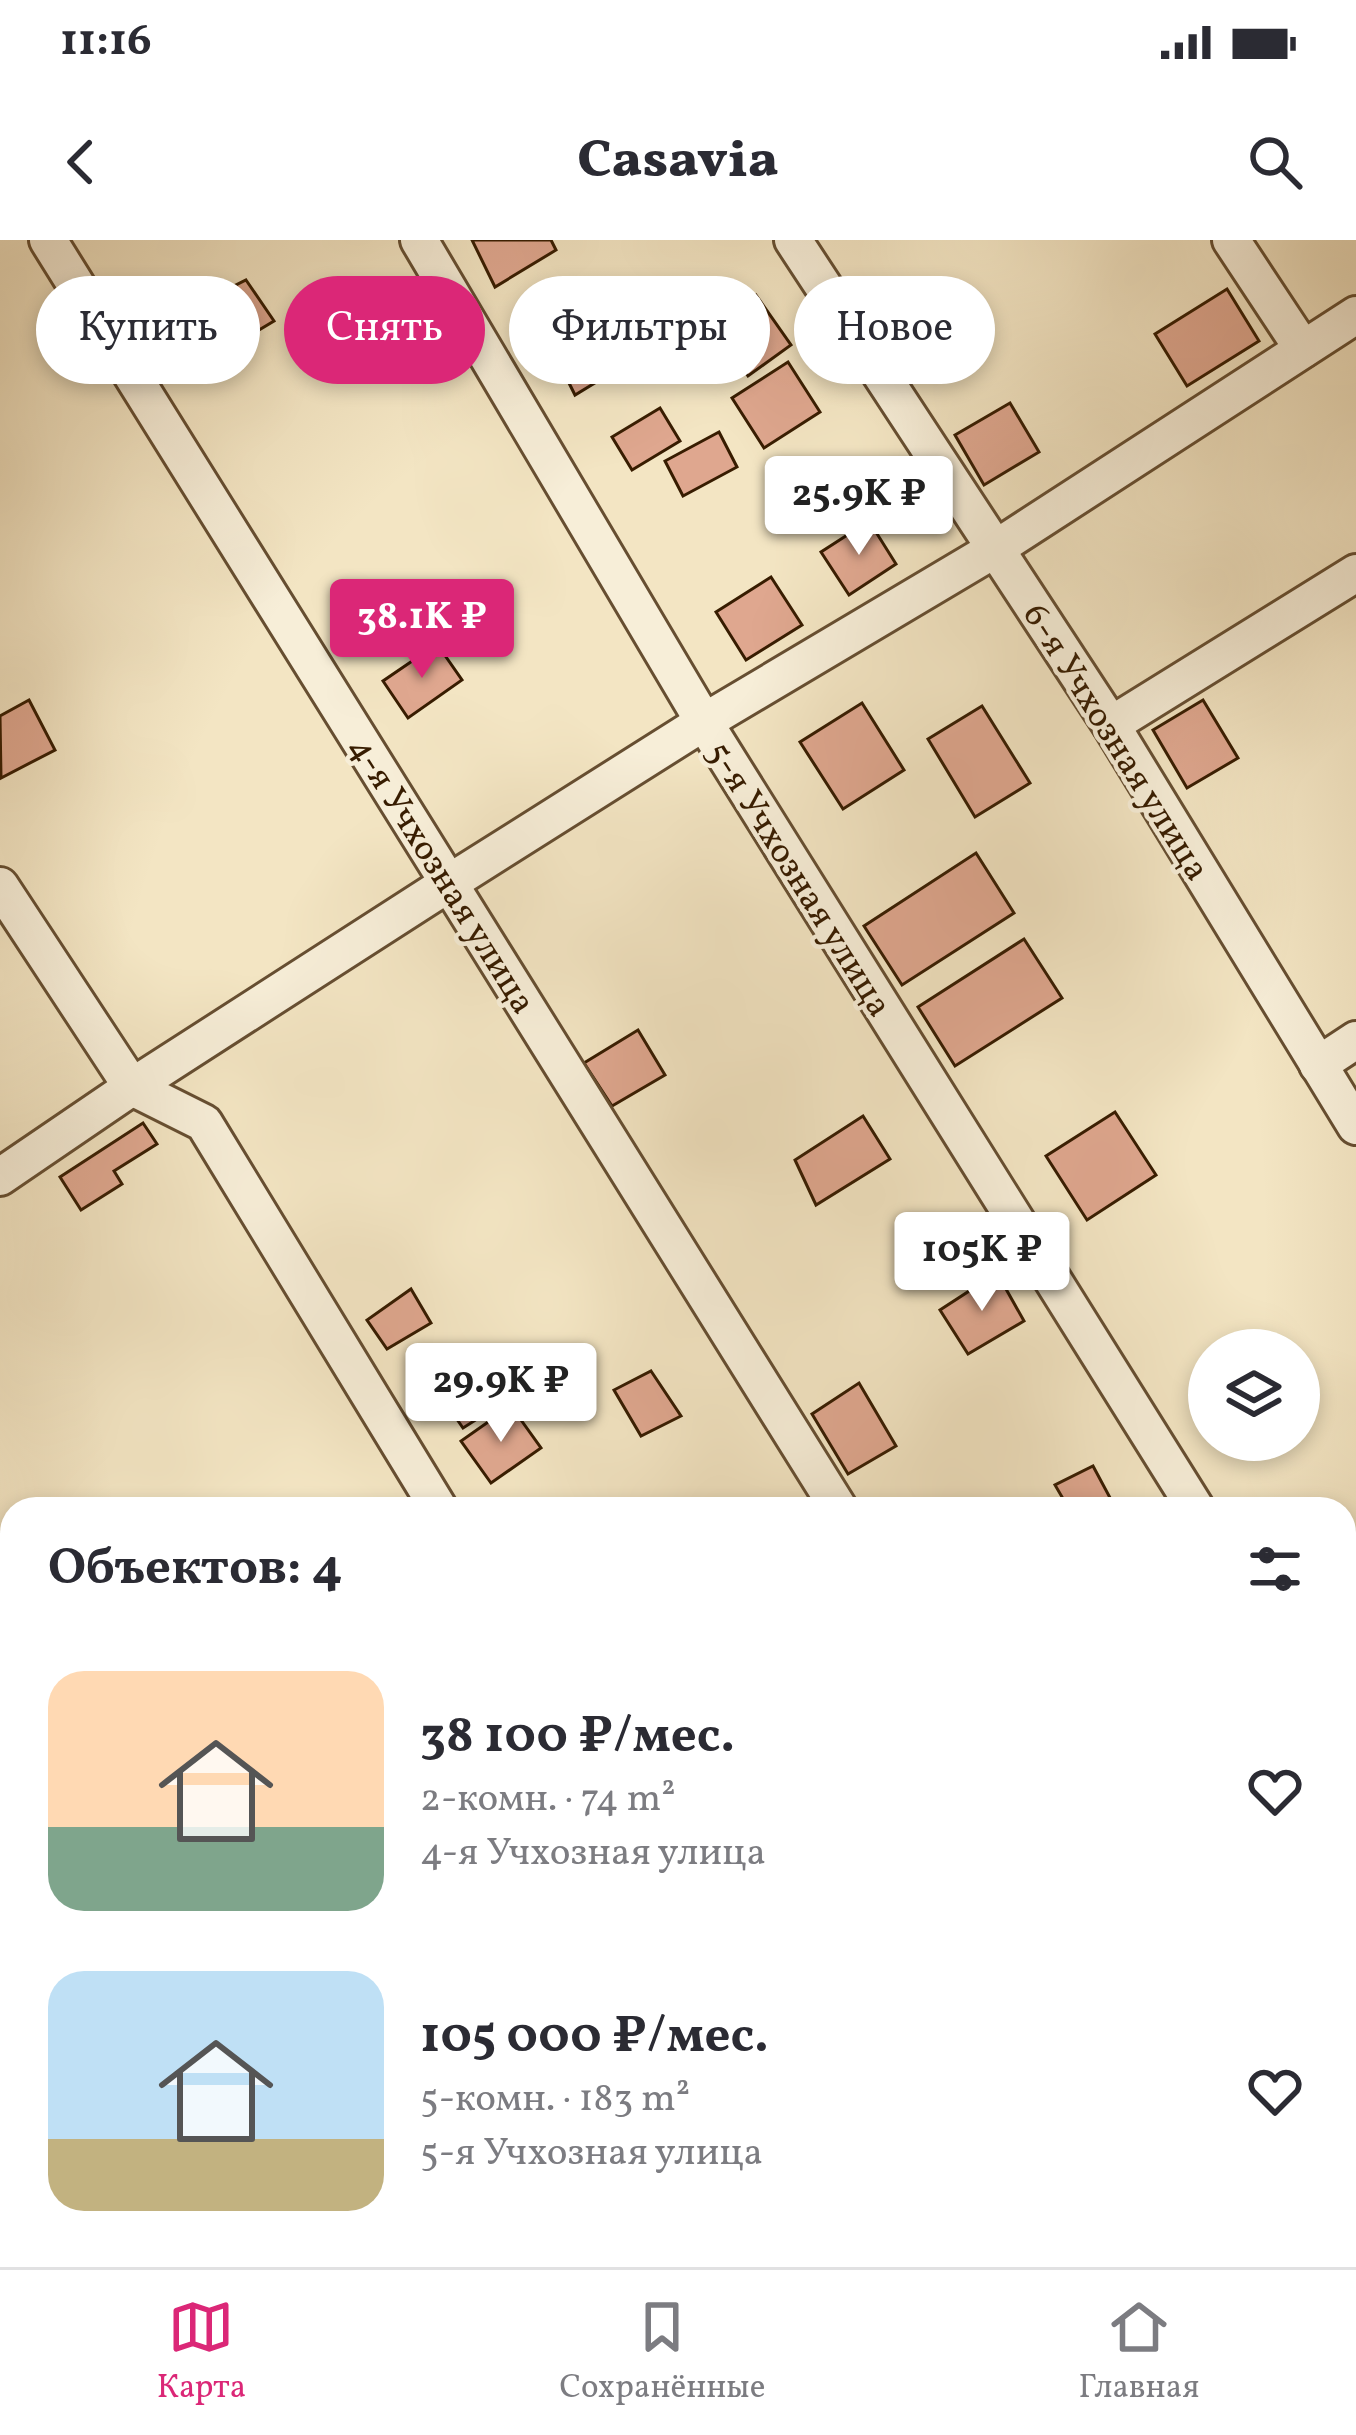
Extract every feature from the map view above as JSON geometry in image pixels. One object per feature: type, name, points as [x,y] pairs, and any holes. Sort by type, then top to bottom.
[{"type":"street","name":"4-я Учхозная улица","points":[[48,240],[832,1497]]},
{"type":"street","name":"5-я Учхозная улица","points":[[419,240],[704,722],[1188,1497]]},
{"type":"street","name":"6-я Учхозная улица","points":[[794,240],[1111,725],[1356,1126]]},
{"type":"street","points":[[1231,240],[1303,349]]},
{"type":"street","points":[[0,1177],[449,884],[704,722],[995,549],[1356,314]]},
{"type":"street","points":[[1111,725],[1356,573]]},
{"type":"street","points":[[0,886],[132,1087],[204,1123],[432,1497]]},
{"type":"street","points":[[1318,1065],[1356,1040]]},
{"type":"building","points":[[472,240],[551,240],[556,250],[495,287]]},
{"type":"building","points":[[1227,289],[1259,341],[1187,386],[1155,334]]},
{"type":"building","points":[[260,300],[274,321],[260,329]]},
{"type":"building","points":[[770,315],[791,345],[770,360]]},
{"type":"building","points":[[788,362],[794,384],[802,384],[820,412],[764,448],[732,398],[754,384],[770,384],[770,374]]},
{"type":"building","points":[[570,384],[593,384],[575,395]]},
{"type":"building","points":[[1010,403],[1039,452],[984,485],[955,435]]},
{"type":"building","points":[[660,408],[680,441],[632,470],[612,437]]},
{"type":"building","points":[[719,432],[737,467],[683,496],[665,461]]},
{"type":"building","points":[[869,521],[896,564],[849,595],[821,552]]},
{"type":"building","points":[[771,577],[802,625],[746,660],[716,612]]},
{"type":"building","points":[[437,644],[462,680],[408,718],[383,681]]},
{"type":"building","points":[[29,700],[55,750],[1,778],[0,716]]},
{"type":"building","points":[[1203,700],[1238,758],[1187,788],[1153,730]]},
{"type":"building","points":[[862,703],[904,770],[843,809],[800,742]]},
{"type":"building","points":[[982,706],[1030,783],[975,817],[928,739]]},
{"type":"building","points":[[976,853],[1014,913],[902,985],[864,926]]},
{"type":"building","points":[[1024,939],[1062,998],[955,1066],[918,1007]]},
{"type":"building","points":[[638,1030],[665,1075],[612,1106],[584,1063]]},
{"type":"building","points":[[1115,1112],[1156,1175],[1087,1220],[1046,1156]]},
{"type":"building","points":[[863,1116],[890,1159],[816,1205],[795,1160]]},
{"type":"building","points":[[143,1123],[157,1144],[114,1171],[122,1184],[81,1210],[60,1177]]},
{"type":"building","points":[[997,1273],[1024,1321],[968,1354],[940,1310]]},
{"type":"building","points":[[411,1289],[431,1323],[387,1349],[367,1320]]},
{"type":"building","points":[[485,1352],[513,1396],[463,1428],[434,1386]]},
{"type":"building","points":[[651,1371],[681,1416],[641,1436],[614,1390]]},
{"type":"building","points":[[859,1383],[896,1446],[848,1474],[812,1414]]},
{"type":"building","points":[[511,1406],[541,1448],[491,1483],[461,1441]]},
{"type":"building","points":[[1093,1466],[1110,1497],[1062,1497],[1055,1485]]}]
